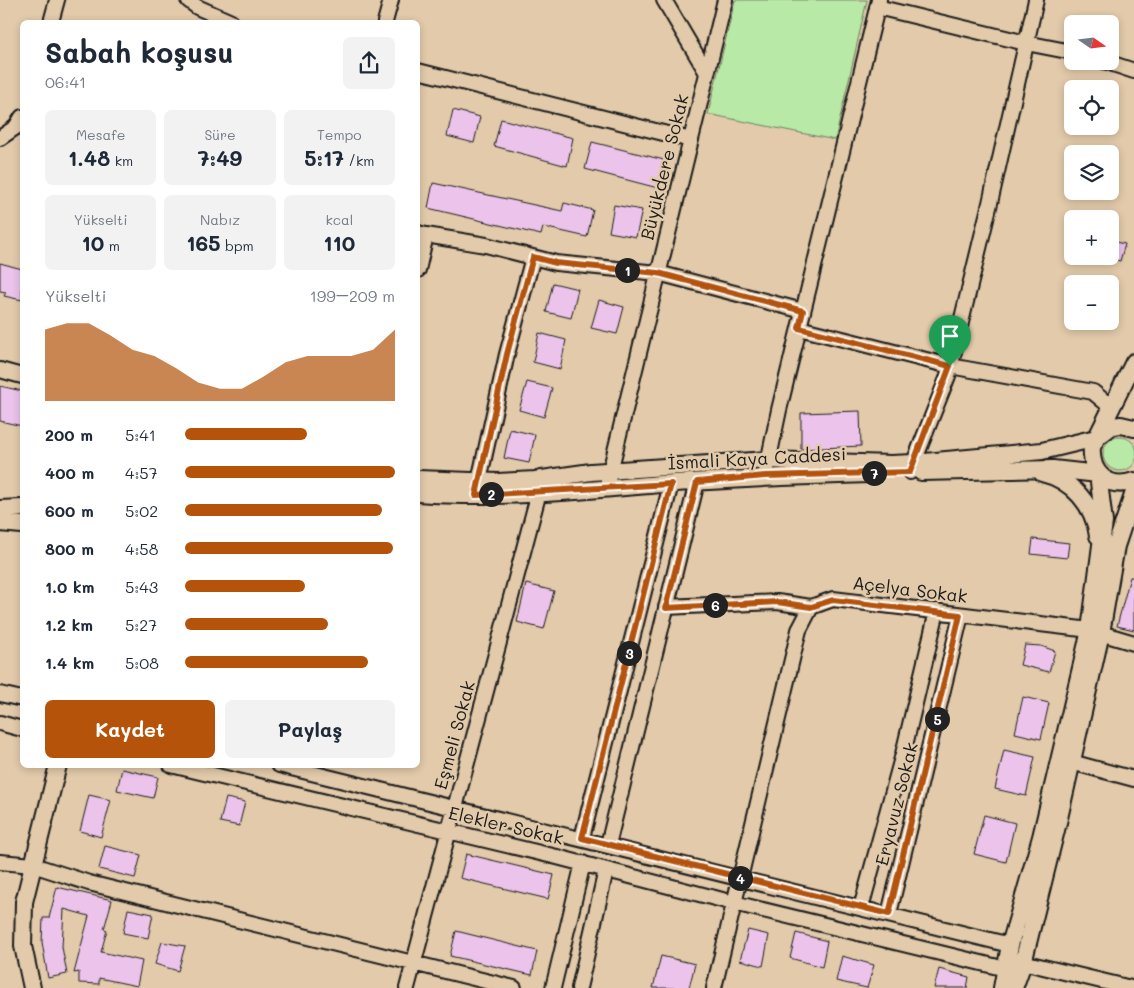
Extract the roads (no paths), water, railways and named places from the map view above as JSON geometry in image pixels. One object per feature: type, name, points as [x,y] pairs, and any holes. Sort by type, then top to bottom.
[{"type":"street","points":[[52,20],[57,0]]},
{"type":"street","points":[[188,0],[197,7],[226,20]]},
{"type":"street","points":[[386,20],[391,0]]},
{"type":"street","points":[[664,0],[707,74]]},
{"type":"street","name":"Büyükdere Sokak","points":[[606,489],[725,0]]},
{"type":"street","points":[[912,468],[950,366],[1036,0]]},
{"type":"street","points":[[765,476],[878,3],[1026,43],[1064,50]]},
{"type":"street","points":[[1119,66],[1134,71]]},
{"type":"street","points":[[420,72],[691,140]]},
{"type":"street","points":[[0,127],[20,124]]},
{"type":"street","points":[[0,138],[20,124]]},
{"type":"street","points":[[420,252],[422,234],[486,245],[556,263],[658,273],[803,311]]},
{"type":"street","points":[[477,488],[507,354],[533,257]]},
{"type":"street","points":[[799,328],[950,366],[1093,392],[1112,407]]},
{"type":"street","points":[[1002,988],[1071,762],[1095,632],[1104,522],[1098,474],[1091,456],[1096,438],[1134,362]]},
{"type":"street","points":[[0,370],[20,375]]},
{"type":"street","points":[[420,479],[477,488],[610,470],[768,460],[891,464],[912,468],[1042,451],[1096,438],[1112,426],[1121,425],[1134,428]]},
{"type":"street","name":"İsmali Kaya Caddesi","points":[[420,493],[477,488],[539,492],[606,489],[765,476],[912,468],[1071,469],[1098,474],[1115,484],[1134,481]]},
{"type":"street","points":[[1025,470],[1052,475],[1067,483],[1079,495],[1097,527],[1100,560]]},
{"type":"street","points":[[608,845],[697,482]]},
{"type":"street","points":[[582,838],[671,484]]},
{"type":"street","name":"Eşmeli Sokak","points":[[406,988],[539,492]]},
{"type":"street","points":[[1014,988],[1012,959],[1041,837],[1116,546],[1134,492]]},
{"type":"street","points":[[0,509],[20,508]]},
{"type":"street","points":[[0,523],[20,524]]},
{"type":"street","name":"Açelya Sokak","points":[[666,608],[777,602],[811,607],[833,600],[937,611],[1095,632],[1134,643]]},
{"type":"street","points":[[714,988],[799,630],[811,607]]},
{"type":"street","name":"Eryavuz Sokak","points":[[861,908],[904,754],[937,611]]},
{"type":"street","name":"Eryavuz Sokak","points":[[889,914],[960,615]]},
{"type":"street","points":[[0,694],[20,699]]},
{"type":"street","points":[[0,723],[20,728]]},
{"type":"street","points":[[1071,762],[1134,779]]},
{"type":"street","points":[[32,988],[23,946],[24,902],[57,768]]},
{"type":"street","name":"Elekler Sokak","points":[[183,768],[583,864],[734,903],[1012,959]]},
{"type":"street","name":"Elekler Sokak","points":[[307,768],[325,770],[455,807],[889,914],[1012,959]]},
{"type":"street","points":[[0,862],[33,865],[89,883],[514,988]]},
{"type":"street","points":[[553,988],[583,864]]},
{"type":"street","points":[[579,988],[606,870]]},
{"type":"street","points":[[1012,959],[1131,988]]}]
